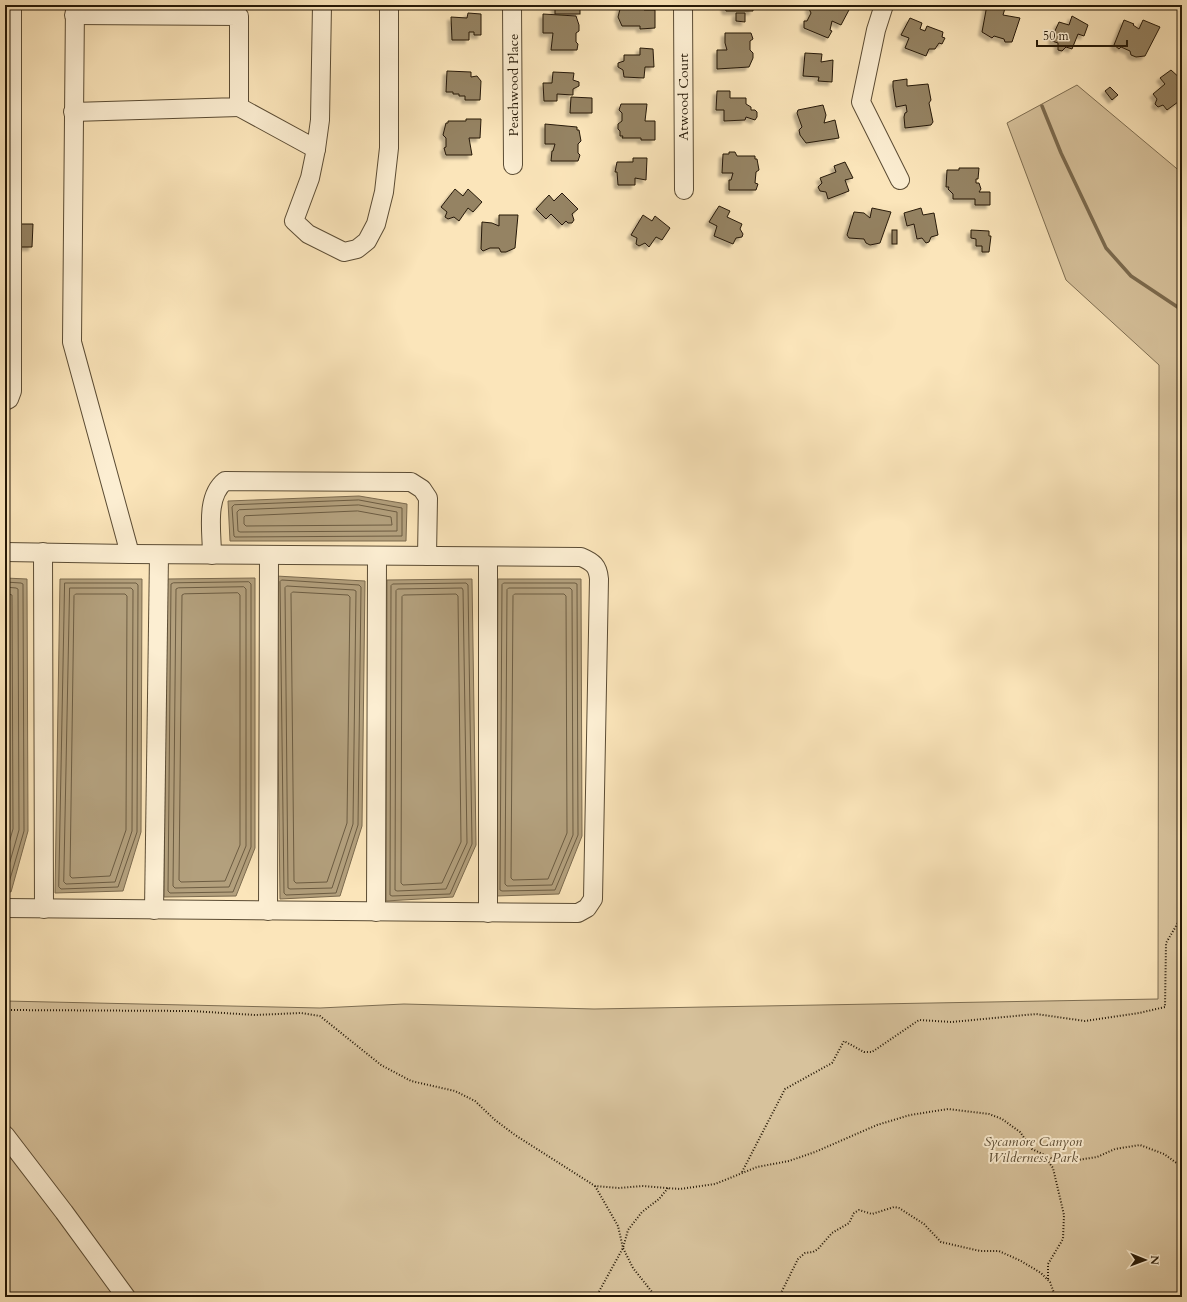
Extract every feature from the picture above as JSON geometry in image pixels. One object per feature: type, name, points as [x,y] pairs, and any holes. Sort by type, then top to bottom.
[{"type":"street","points":[[5,401],[9,399],[12,391],[8,250],[8,82],[12,5]]},
{"type":"street","points":[[322,5],[320,120],[310,178],[294,221],[308,234],[344,252],[357,249],[367,241],[376,224],[384,192],[389,148],[389,5]]},
{"type":"street","name":"Peachwood Place","points":[[512,5],[513,165]]},
{"type":"street","name":"Atwood Court","points":[[683,5],[684,190]]},
{"type":"street","points":[[884,5],[876,30],[861,102],[900,180]]},
{"type":"street","points":[[130,554],[72,342],[74,10],[240,10],[239,107]]},
{"type":"street","points":[[73,112],[239,107],[316,149]]},
{"type":"street","points":[[212,555],[213,497],[219,486],[225,481],[412,482],[422,489],[428,498],[427,556]]},
{"type":"street","points":[[5,552],[159,555],[581,557],[596,565],[599,579],[593,899],[587,908],[578,913],[5,908]]},
{"type":"street","points":[[43,552],[44,909]]},
{"type":"street","points":[[154,910],[159,555]]},
{"type":"street","points":[[268,911],[269,555]]},
{"type":"street","points":[[376,912],[378,556]]},
{"type":"street","points":[[488,557],[488,912]]},
{"type":"street","points":[[5,1135],[126,1297]]},
{"type":"path","points":[[742,1173],[785,1089],[832,1063],[844,1041],[864,1052],[872,1052],[919,1020],[952,1022],[1036,1014],[1085,1021],[1139,1013],[1165,1007],[1166,943],[1182,916]]},
{"type":"path","points":[[5,1010],[192,1011],[255,1015],[301,1013],[320,1016],[381,1065],[411,1081],[455,1091],[475,1101],[515,1135],[595,1186],[618,1188],[642,1186],[668,1188],[715,1184],[756,1167],[789,1161],[815,1152],[877,1125],[910,1115],[948,1109],[989,1114],[1002,1119],[1020,1132],[1032,1149],[1065,1162],[1097,1157],[1115,1149],[1140,1145],[1164,1154],[1182,1167]]},
{"type":"path","points":[[1044,1155],[1053,1168],[1064,1215],[1063,1239],[1048,1264],[1048,1279]]},
{"type":"path","points":[[595,1186],[618,1226],[623,1248],[633,1268],[656,1297]]},
{"type":"path","points":[[596,1297],[623,1248],[628,1230],[642,1212],[659,1199],[668,1188]]},
{"type":"path","points":[[778,1297],[798,1259],[805,1253],[814,1252],[832,1233],[850,1223],[854,1213],[859,1210],[872,1214],[894,1207],[899,1208],[924,1224],[941,1242],[969,1247],[980,1251],[999,1251],[1021,1260],[1048,1279],[1054,1292],[1053,1297]]},
{"type":"green space","name":"Sycamore Canyon Wilderness Park","points":[[1077,85],[1182,173],[1182,1297],[5,1297],[5,1001],[320,1008],[404,1004],[594,1009],[1158,999],[1159,365],[1066,280],[1007,123]]},
{"type":"water","points":[[359,496],[407,504],[406,541],[230,541],[228,501]]},
{"type":"water","points":[[276,576],[365,581],[362,826],[340,896],[280,899]]},
{"type":"water","points":[[5,578],[27,579],[28,831],[11,892],[5,891]]},
{"type":"water","points":[[255,578],[255,848],[236,896],[164,897],[167,579]]},
{"type":"water","points":[[60,579],[142,579],[141,832],[123,891],[55,893]]},
{"type":"water","points":[[472,579],[476,845],[453,897],[386,901],[387,580]]},
{"type":"water","points":[[498,579],[581,579],[582,836],[559,894],[496,896]]},
{"type":"building","points":[[555,5],[580,5],[580,14],[555,14]]},
{"type":"building","points":[[621,5],[646,5],[644,10],[655,10],[655,28],[640,29],[640,26],[622,26],[618,17]]},
{"type":"building","points":[[724,5],[753,5],[753,11],[726,11]]},
{"type":"building","points":[[810,5],[843,5],[850,8],[841,25],[832,21],[830,30],[832,31],[828,38],[804,28],[804,21],[807,21],[811,13],[809,9]]},
{"type":"building","points":[[987,5],[1006,5],[1003,15],[1020,18],[1012,42],[1005,42],[1004,39],[994,36],[992,38],[982,32]]},
{"type":"building","points":[[468,13],[481,14],[481,35],[474,35],[474,32],[469,32],[469,40],[452,40],[451,17],[467,18]]},
{"type":"building","points":[[736,13],[745,13],[745,22],[736,21]]},
{"type":"building","points":[[543,14],[576,16],[579,25],[579,31],[576,33],[576,42],[578,44],[577,50],[551,50],[553,33],[543,33]]},
{"type":"building","points":[[1072,16],[1088,25],[1084,36],[1078,34],[1072,49],[1066,47],[1062,51],[1058,50],[1058,43],[1052,41],[1054,33],[1059,22],[1069,25]]},
{"type":"building","points":[[910,18],[922,23],[920,29],[925,31],[927,26],[943,32],[942,37],[945,38],[942,44],[939,43],[935,49],[929,49],[926,56],[905,48],[909,38],[901,35]]},
{"type":"building","points":[[1124,20],[1134,24],[1133,25],[1139,29],[1143,20],[1160,27],[1145,56],[1136,57],[1131,55],[1130,51],[1121,47],[1119,49],[1114,45]]},
{"type":"building","points":[[725,33],[751,33],[753,39],[750,41],[750,50],[753,53],[753,58],[749,67],[717,69],[717,50],[727,50]]},
{"type":"building","points":[[640,48],[653,49],[654,67],[645,67],[644,78],[624,77],[623,70],[618,67],[618,63],[624,61],[624,55],[640,55]]},
{"type":"building","points":[[805,53],[822,54],[821,62],[833,60],[832,82],[818,81],[819,77],[803,76]]},
{"type":"building","points":[[1171,70],[1182,80],[1182,85],[1178,88],[1182,93],[1182,99],[1167,110],[1163,105],[1158,107],[1155,104],[1157,99],[1153,94],[1165,84],[1160,78]]},
{"type":"building","points":[[447,71],[471,72],[471,77],[477,76],[481,81],[480,100],[465,100],[465,96],[453,94],[453,92],[446,92]]},
{"type":"building","points":[[553,72],[574,73],[573,80],[579,82],[579,86],[573,89],[573,95],[557,94],[557,101],[544,101],[543,83],[552,83]]},
{"type":"building","points":[[907,79],[907,86],[928,84],[931,100],[929,103],[933,122],[931,125],[905,128],[904,117],[905,113],[907,112],[906,105],[896,107],[893,81]]},
{"type":"building","points":[[1110,87],[1118,95],[1112,100],[1105,91]]},
{"type":"building","points":[[717,91],[730,91],[730,98],[746,98],[746,104],[751,107],[751,110],[755,110],[757,112],[757,117],[755,120],[746,117],[745,120],[724,121],[724,110],[716,110]]},
{"type":"building","points":[[571,97],[592,98],[592,113],[570,113]]},
{"type":"building","points":[[621,104],[647,104],[645,121],[655,121],[655,140],[622,138],[623,136],[620,136],[618,124],[622,121],[622,113],[619,110]]},
{"type":"building","points":[[823,105],[826,115],[824,123],[835,120],[839,138],[806,143],[800,135],[799,130],[802,127],[797,113],[798,110]]},
{"type":"building","points":[[466,119],[481,119],[480,138],[469,138],[472,155],[446,155],[444,148],[446,147],[446,138],[443,135],[446,123],[448,123],[448,121],[466,121]]},
{"type":"building","points":[[545,124],[577,127],[581,141],[578,144],[578,153],[580,155],[578,161],[551,161],[552,151],[555,144],[545,144]]},
{"type":"building","points":[[729,152],[735,152],[737,156],[755,156],[759,170],[756,172],[755,183],[758,184],[756,190],[729,190],[729,180],[731,180],[733,173],[722,173],[723,154],[729,154]]},
{"type":"building","points":[[633,158],[647,158],[646,180],[635,178],[635,185],[618,185],[617,172],[615,172],[617,162],[633,162]]},
{"type":"building","points":[[845,162],[853,178],[845,180],[849,191],[828,199],[826,192],[820,191],[818,187],[822,183],[820,178],[836,172],[834,166]]},
{"type":"building","points":[[959,168],[979,168],[976,183],[979,183],[981,189],[979,192],[990,192],[990,205],[975,205],[975,199],[953,199],[953,194],[948,189],[949,187],[946,187],[947,170],[959,170]]},
{"type":"building","points":[[455,189],[463,196],[468,189],[482,202],[473,212],[468,208],[459,221],[454,217],[448,219],[445,217],[447,212],[441,207]]},
{"type":"building","points":[[562,193],[578,209],[572,214],[574,220],[572,223],[568,223],[566,221],[562,225],[551,214],[546,219],[536,209],[549,195],[554,201]]},
{"type":"building","points":[[719,206],[730,211],[727,217],[742,224],[740,229],[743,234],[742,237],[736,238],[733,244],[714,236],[717,226],[709,222]]},
{"type":"building","points":[[872,208],[891,212],[880,243],[870,245],[866,243],[864,239],[849,238],[847,235],[854,212],[864,213],[870,218]]},
{"type":"building","points":[[921,208],[923,215],[934,213],[938,235],[931,237],[929,242],[926,243],[922,238],[917,239],[914,224],[907,226],[904,213]]},
{"type":"building","points":[[499,215],[518,215],[515,248],[506,252],[501,252],[499,248],[490,248],[483,251],[481,249],[482,222],[492,223],[499,226]]},
{"type":"building","points":[[643,215],[652,221],[655,216],[670,228],[662,240],[656,237],[649,247],[645,243],[639,246],[636,244],[637,238],[631,235]]},
{"type":"building","points":[[21,224],[33,224],[32,247],[21,247]]},
{"type":"building","points":[[892,230],[897,230],[897,244],[892,244]]},
{"type":"building","points":[[971,230],[989,231],[989,236],[991,236],[989,252],[982,252],[982,246],[976,246],[976,239],[971,238]]},
{"type":"waterway","points":[[1042,106],[1061,153],[1106,248],[1131,276],[1182,310]]}]
